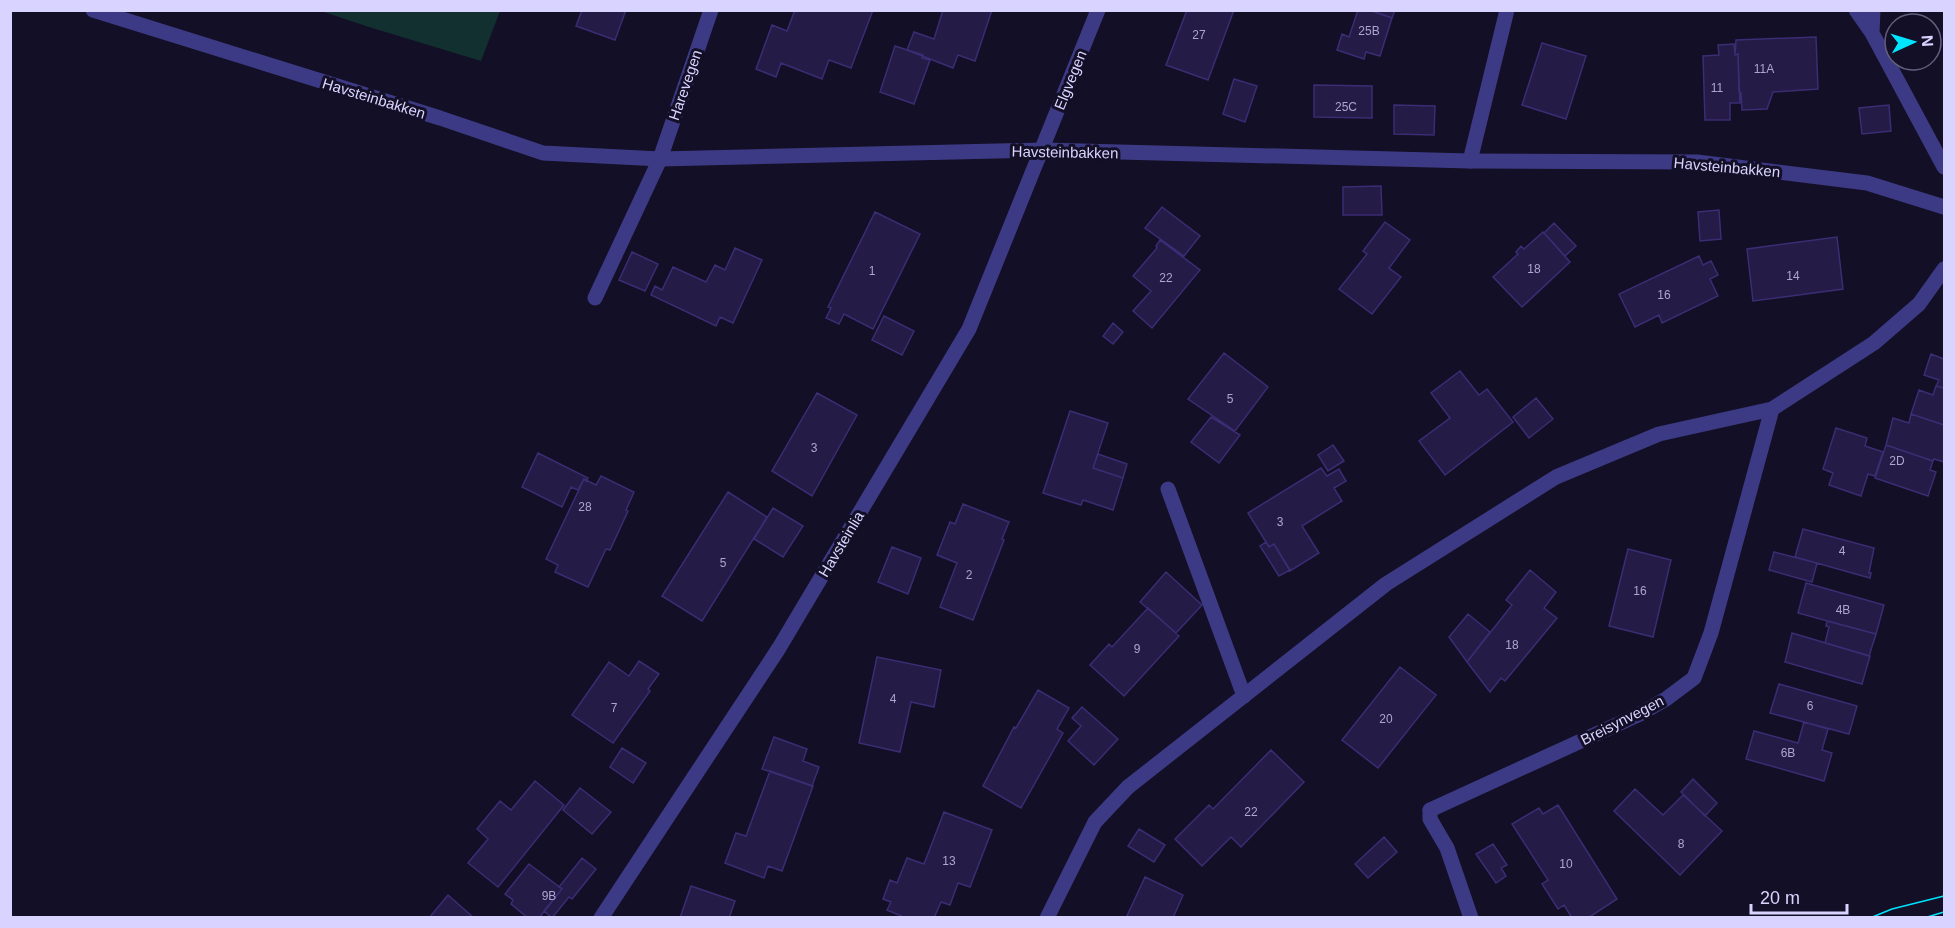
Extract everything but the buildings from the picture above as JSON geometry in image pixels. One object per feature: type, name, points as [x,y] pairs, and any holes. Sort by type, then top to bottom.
[{"type":"street","name":"Havsteinbakken","points":[[93,10],[440,118],[543,153],[660,159],[1042,150],[1470,161],[1697,162],[1867,183],[1944,207]]},
{"type":"street","name":"Harevegen","points":[[660,159],[711,10]]},
{"type":"street","name":"Elgvegen","points":[[1042,150],[1098,10]]},
{"type":"street","points":[[1856,10],[1872,33],[1944,167]]},
{"type":"street","points":[[1872,33],[1873,10]]},
{"type":"street","points":[[1470,161],[1505,11]]},
{"type":"street","name":"Havsteinlia","points":[[601,918],[779,648],[969,328],[1042,150]]},
{"type":"street","points":[[595,298],[660,159]]},
{"type":"street","points":[[1047,918],[1095,822],[1128,787],[1386,584],[1556,477],[1659,434],[1772,409],[1874,343],[1919,304],[1944,269]]},
{"type":"street","name":"Breisynvegen","points":[[1471,918],[1447,848],[1430,819],[1430,810],[1640,714],[1666,699],[1694,678],[1711,633],[1772,409]]},
{"type":"street","points":[[1168,489],[1244,696]]},
{"type":"green space","points":[[500,10],[481,61],[321,11]]},
{"type":"tram line","points":[[1870,918],[1892,909],[1944,896]]},
{"type":"tram line","points":[[1924,918],[1944,912]]}]
